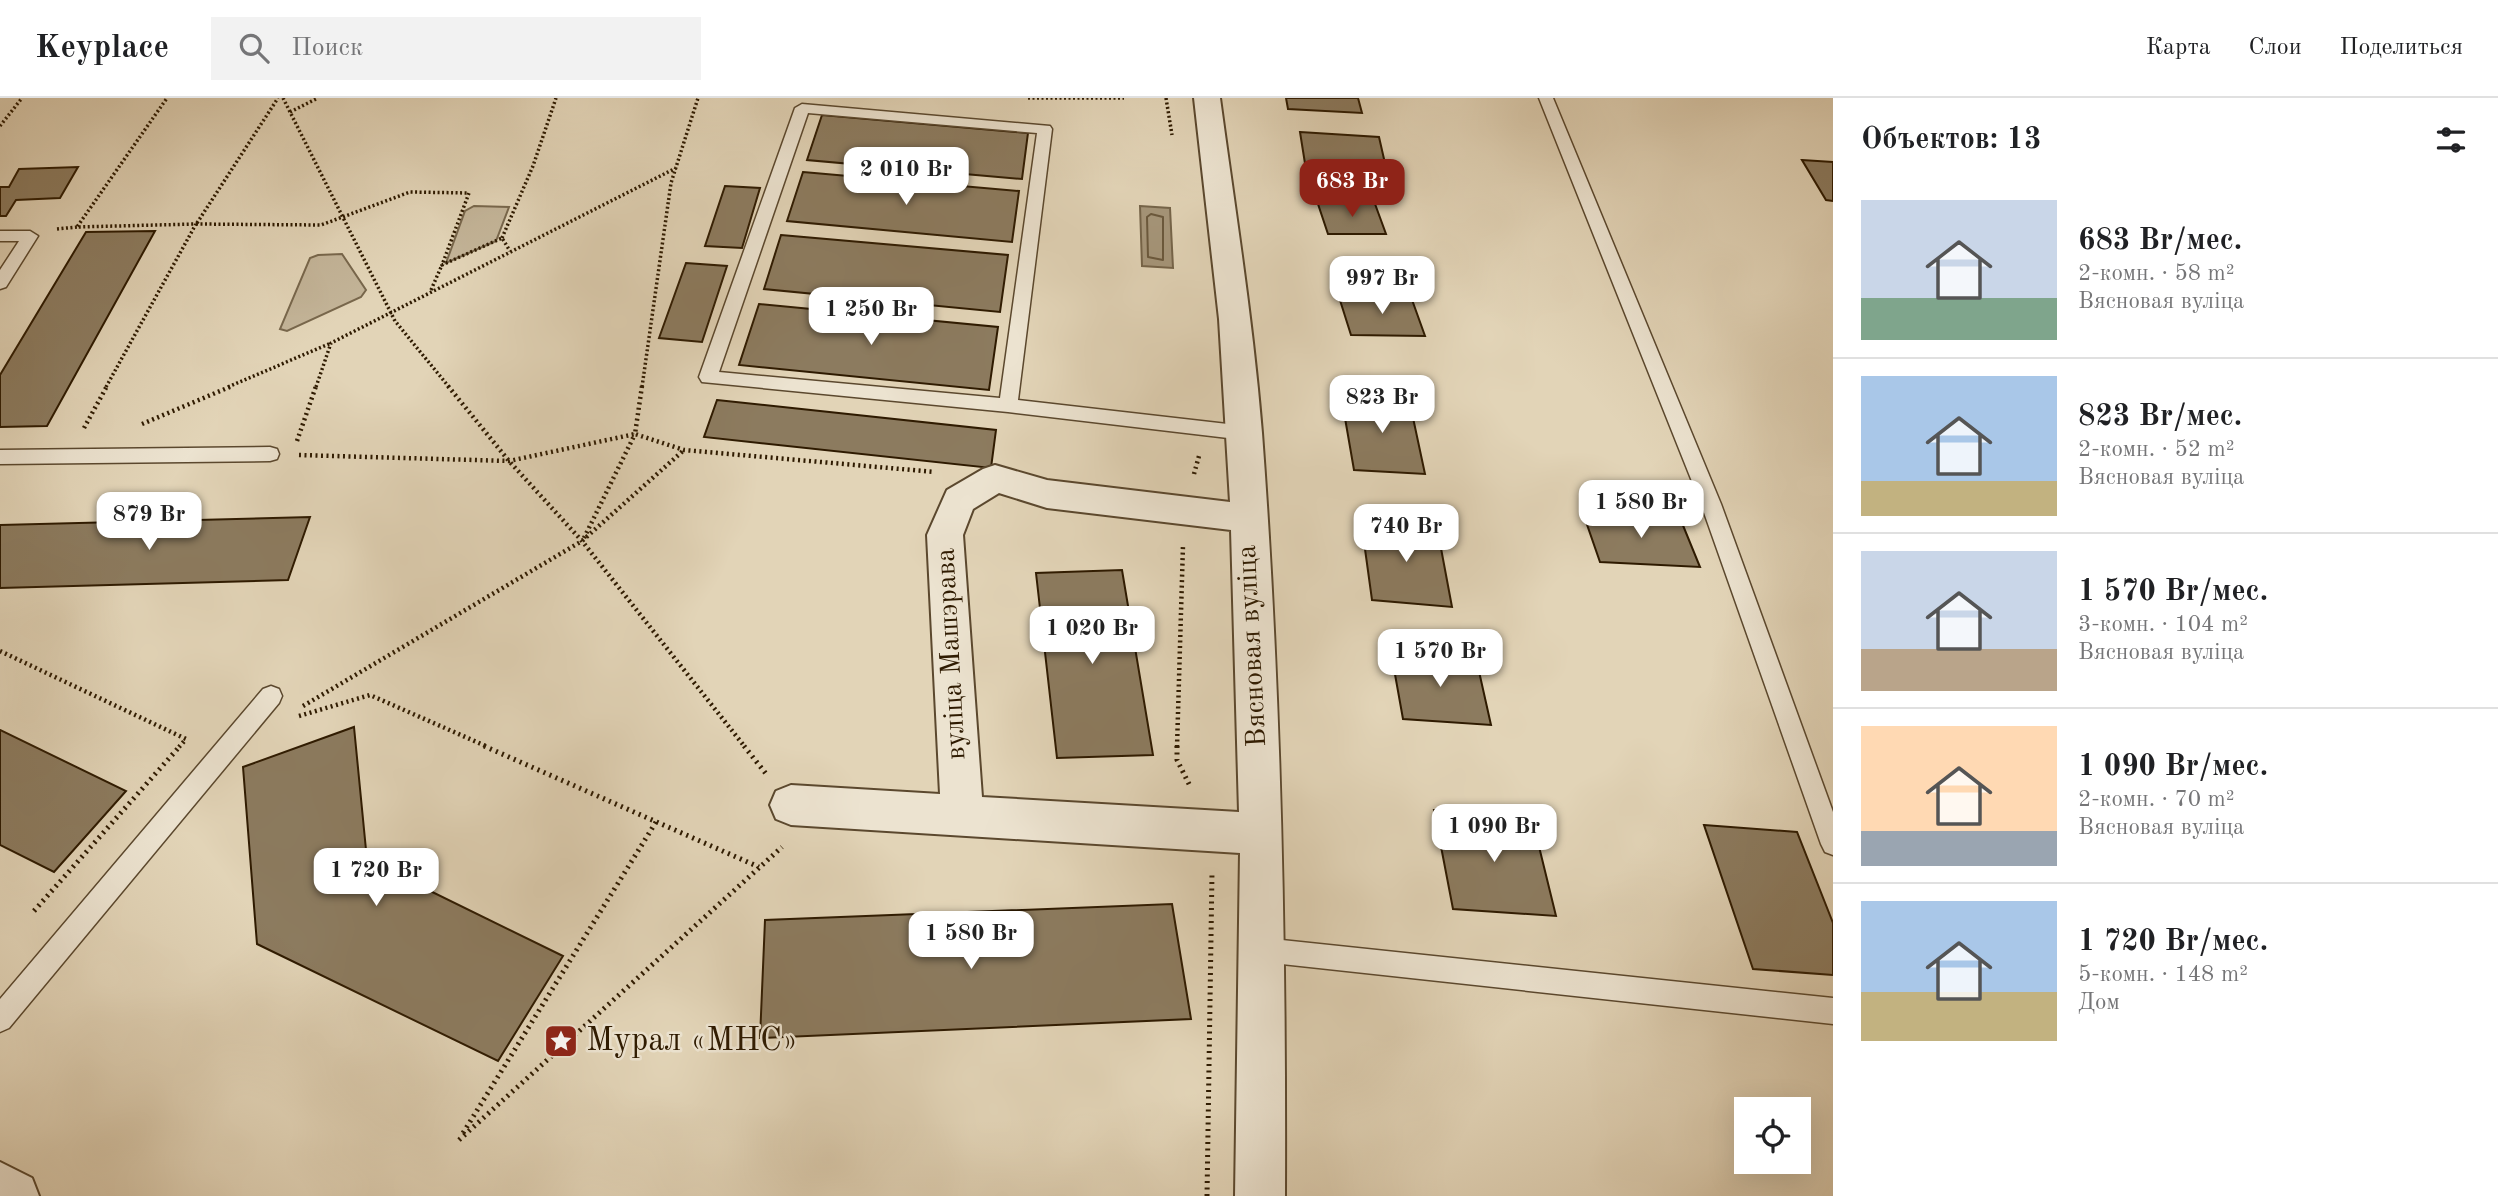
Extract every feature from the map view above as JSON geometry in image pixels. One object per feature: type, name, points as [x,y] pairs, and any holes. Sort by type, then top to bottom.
[{"type":"street","name":"Вясновая вуліца","points":[[1207,98],[1235,319],[1245,433],[1264,950],[1261,1196]]},
{"type":"street","name":"вуліца Машэрава","points":[[962,816],[945,535],[959,500],[995,478],[1047,494],[1247,518]]},
{"type":"street","points":[[788,825],[962,816],[1261,834]]},
{"type":"street","points":[[0,1187],[14,1196]]},
{"type":"lane","points":[[1546,98],[1711,504],[1833,844]]},
{"type":"lane","points":[[1009,405],[1045,129],[802,108],[708,377],[1009,405],[1245,433]]},
{"type":"lane","points":[[0,236],[30,236],[0,283]]},
{"type":"lane","points":[[0,457],[270,454]]},
{"type":"lane","points":[[0,1019],[271,696]]},
{"type":"lane","points":[[1264,950],[1833,1011]]},
{"type":"path","points":[[0,126],[22,98]]},
{"type":"path","points":[[167,98],[77,227],[321,225],[410,192],[469,193],[430,291]]},
{"type":"path","points":[[83,430],[196,224],[280,98],[290,112],[344,217],[389,311],[509,461],[582,541],[788,825],[759,867],[459,1139],[656,822]]},
{"type":"path","points":[[290,112],[318,98]]},
{"type":"path","points":[[442,265],[502,238],[533,166],[556,98]]},
{"type":"path","points":[[1025,98],[1124,98]]},
{"type":"path","points":[[1166,98],[1172,137]]},
{"type":"path","points":[[134,427],[331,343],[389,311],[676,168]]},
{"type":"path","points":[[502,238],[510,251]]},
{"type":"path","points":[[293,455],[331,343]]},
{"type":"path","points":[[1207,428],[1185,510],[1177,760],[1213,833],[1207,1196]]},
{"type":"path","points":[[270,454],[509,461],[635,434],[582,541]]},
{"type":"path","points":[[684,450],[582,541],[297,713],[370,695],[759,867]]},
{"type":"path","points":[[0,650],[186,739],[34,911]]},
{"type":"shaded area","points":[[474,206],[509,207],[496,241],[446,263],[465,211]]},
{"type":"shaded area","points":[[342,254],[366,290],[361,297],[287,331],[280,329],[310,258]]},
{"type":"water","points":[[1140,206],[1170,208],[1173,268],[1142,266]]},
{"type":"building","points":[[1286,98],[1358,98],[1362,113],[1288,109]]},
{"type":"building","points":[[822,115],[1028,133],[1022,179],[807,160]]},
{"type":"building","points":[[1300,132],[1379,137],[1389,181],[1307,176]]},
{"type":"building","points":[[1802,160],[1833,162],[1833,201],[1826,200]]},
{"type":"building","points":[[78,167],[60,198],[16,200],[6,216],[0,216],[0,187],[9,187],[19,169]]},
{"type":"building","points":[[803,172],[1019,191],[1012,242],[787,221]]},
{"type":"building","points":[[1342,183],[1375,185],[1377,197],[1344,195]]},
{"type":"building","points":[[725,186],[760,188],[742,248],[705,246]]},
{"type":"building","points":[[1318,204],[1375,204],[1386,234],[1328,234]]},
{"type":"building","points":[[155,231],[47,426],[0,427],[0,375],[86,232]]},
{"type":"building","points":[[781,235],[1008,255],[1000,312],[764,289]]},
{"type":"building","points":[[686,263],[727,266],[702,342],[659,338]]},
{"type":"building","points":[[1339,297],[1411,297],[1425,336],[1351,335]]},
{"type":"building","points":[[759,304],[998,327],[989,390],[739,365]]},
{"type":"building","points":[[1341,395],[1409,399],[1425,474],[1354,470]]},
{"type":"building","points":[[717,400],[996,430],[991,468],[704,437]]},
{"type":"building","points":[[1583,513],[1680,518],[1700,567],[1600,562]]},
{"type":"building","points":[[310,517],[288,580],[0,588],[0,525]]},
{"type":"building","points":[[1361,520],[1437,527],[1452,607],[1372,600]]},
{"type":"building","points":[[1122,570],[1153,755],[1057,758],[1036,573]]},
{"type":"building","points":[[1391,652],[1476,658],[1491,725],[1403,719]]},
{"type":"building","points":[[354,727],[367,860],[563,956],[498,1061],[257,944],[243,767]]},
{"type":"building","points":[[0,730],[126,791],[54,872],[0,845]]},
{"type":"building","points":[[1434,810],[1532,818],[1556,916],[1453,909]]},
{"type":"building","points":[[1704,825],[1797,832],[1833,923],[1833,975],[1753,969]]},
{"type":"building","points":[[1172,904],[1191,1019],[760,1038],[765,920]]},
{"type":"place","name":"Мурал «МНС»","points":[[561,1041]]}]
